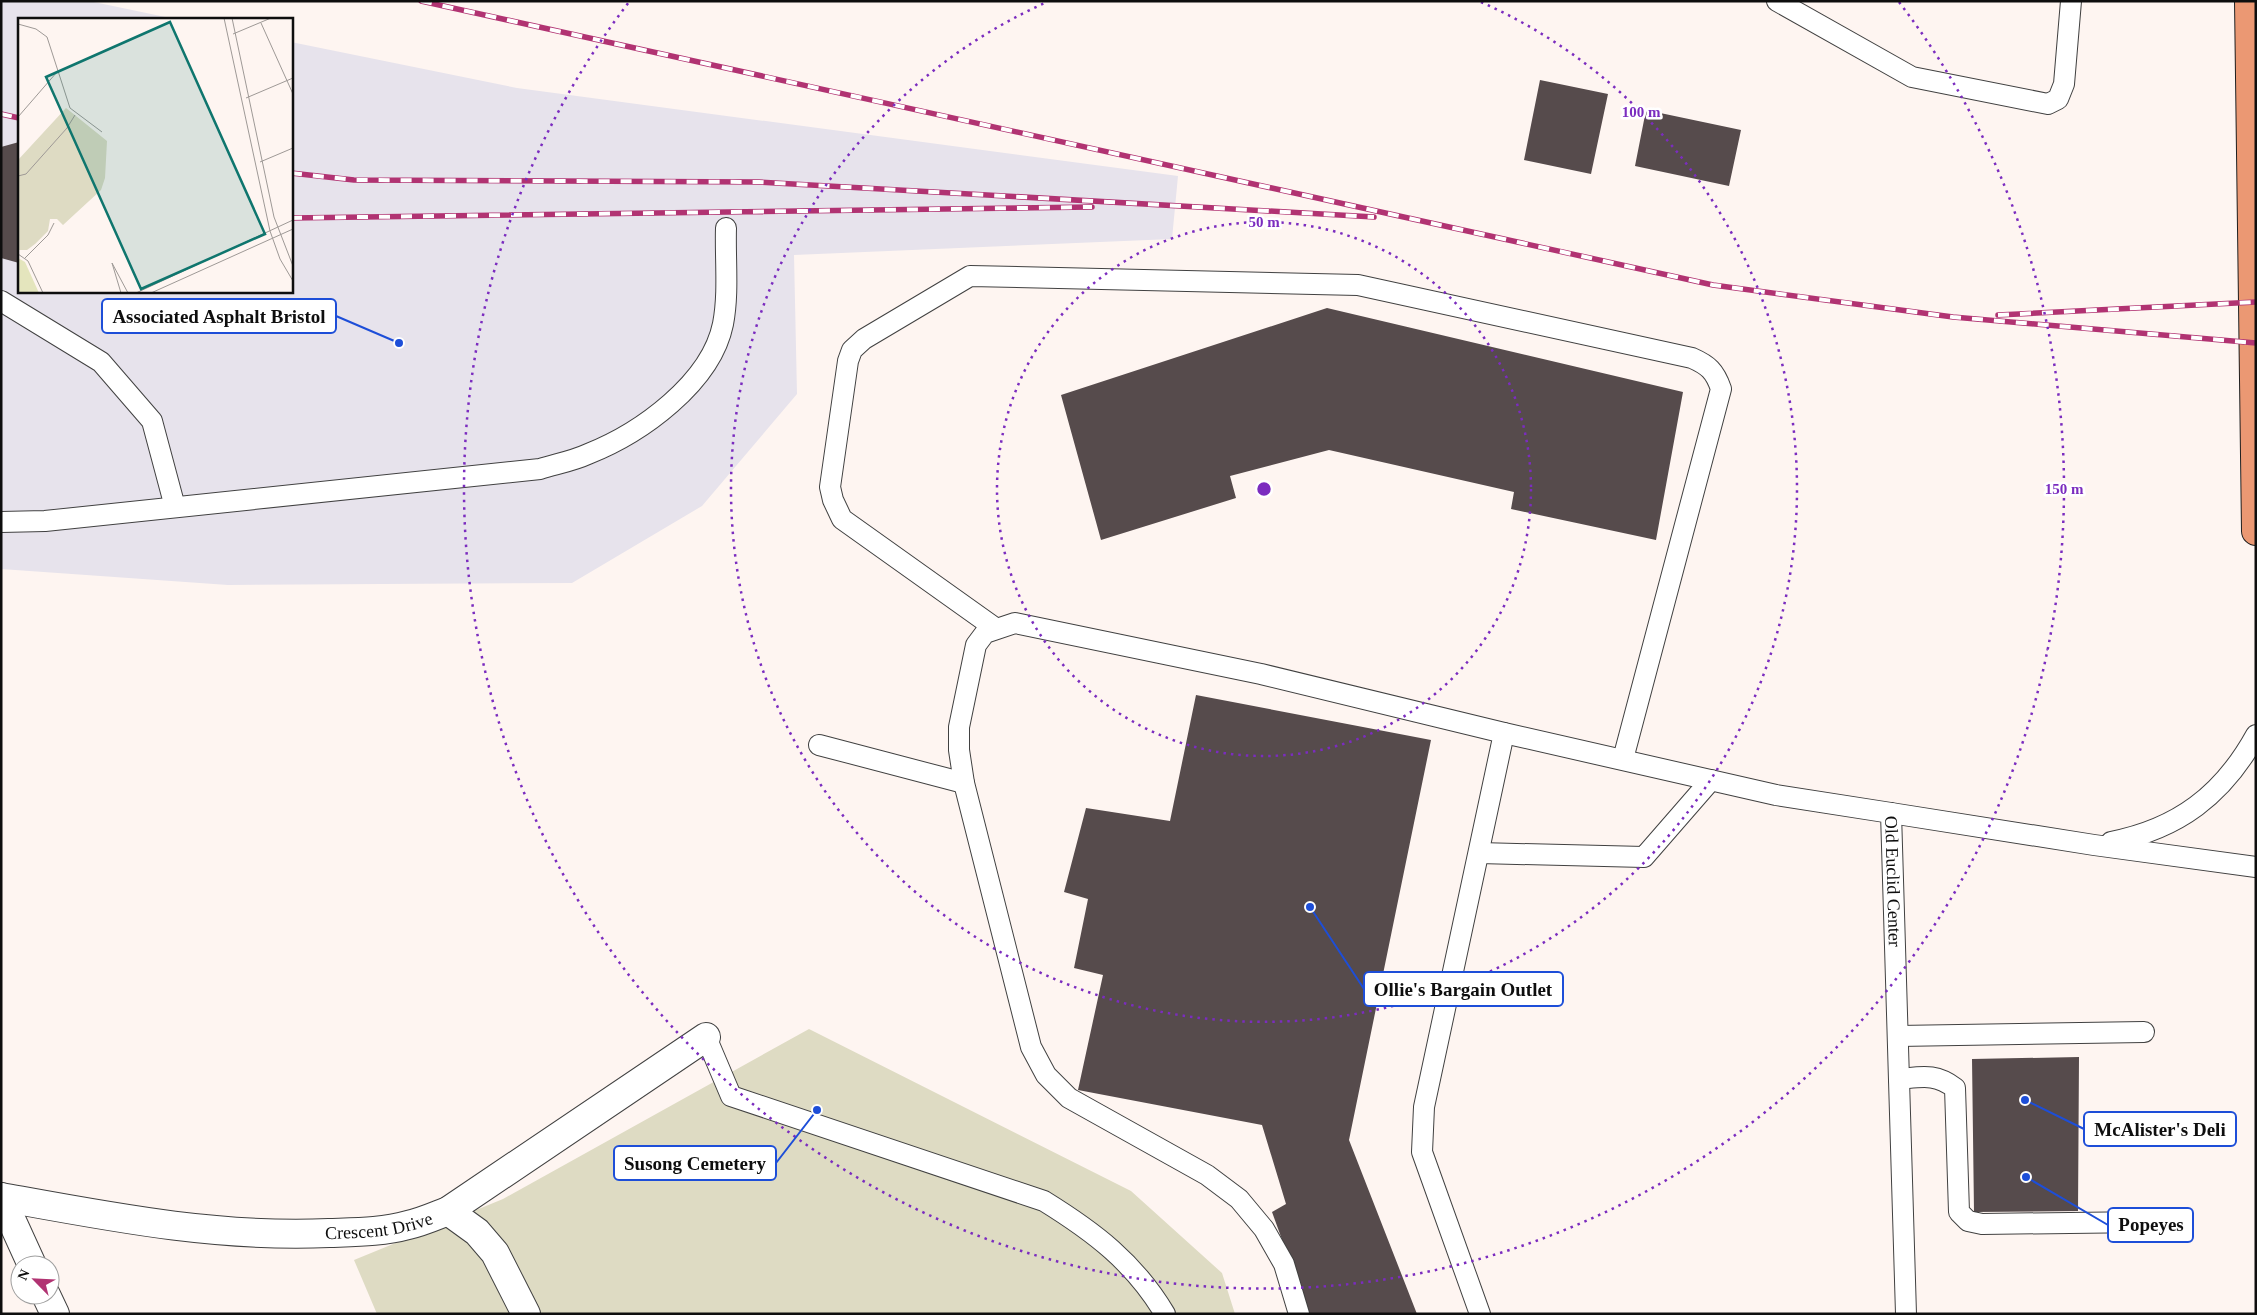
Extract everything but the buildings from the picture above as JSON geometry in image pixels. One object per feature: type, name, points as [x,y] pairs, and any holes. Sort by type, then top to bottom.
[{"type":"main road","points":[[2249,1],[2256,531]]},
{"type":"street","name":"Crescent Drive","points":[[1,1197],[159,1225],[250,1234],[313,1234],[374,1231],[409,1225],[448,1211],[706,1038]]},
{"type":"street","points":[[1,1197],[27,1255]]},
{"type":"street","points":[[448,1211],[477,1232],[495,1253],[526,1314]]},
{"type":"lane","points":[[1777,1],[1912,78],[2048,104],[2058,99],[2064,84],[2071,1]]},
{"type":"lane","points":[[1,522],[45,521],[540,469],[587,455],[631,433],[678,397],[704,368],[716,346],[723,324],[726,228]]},
{"type":"lane","points":[[1299,1314],[1284,1264],[1264,1229],[1239,1199],[1207,1175],[1069,1098],[1046,1075],[1031,1047],[964,783],[959,750],[959,727],[976,645],[985,633],[995,628],[842,519],[833,500],[830,488],[848,361],[852,350],[864,339],[970,276],[1358,285],[1692,358],[1708,365],[1717,376],[1721,389],[1623,759]]},
{"type":"lane","points":[[1,301],[101,362],[152,420],[175,507]]},
{"type":"lane","name":"Old Euclid Center","points":[[995,628],[1015,623],[1261,674],[1504,733],[1776,795],[1891,813],[1906,1314]]},
{"type":"lane","points":[[1480,1314],[1422,1152],[1424,1107],[1504,733]]},
{"type":"lane","points":[[2094,845],[2138,837],[2167,826],[2201,804],[2229,776],[2244,757],[2256,735]]},
{"type":"lane","points":[[819,745],[964,783]]},
{"type":"lane","points":[[1479,853],[1644,857],[1711,780]]},
{"type":"lane","points":[[1891,813],[2094,845],[2256,867]]},
{"type":"lane","points":[[1898,1036],[2144,1032]]},
{"type":"lane","points":[[706,1038],[732,1096],[1044,1201],[1088,1228],[1119,1255],[1153,1294],[1165,1314]]},
{"type":"lane","points":[[1899,1079],[1927,1076],[1943,1078],[1954,1088],[1959,1212],[1968,1221],[1982,1224],[2146,1222]]},
{"type":"shaded area","points":[[1,1],[89,1],[170,18],[18,18],[18,292],[292,292],[292,42],[517,88],[1178,176],[1172,239],[794,255],[797,394],[702,506],[572,583],[228,585],[1,569]]},
{"type":"shaded area","points":[[809,1029],[1131,1191],[1222,1273],[1235,1314],[377,1314],[354,1260],[503,1199]]},
{"type":"railway","points":[[421,1],[1713,285],[1953,317],[2256,343]]},
{"type":"railway","points":[[1,114],[18,118]]},
{"type":"railway","points":[[292,173],[354,180],[759,182],[1374,217]]},
{"type":"railway","points":[[292,218],[1092,207]]},
{"type":"railway","points":[[1998,315],[2256,302]]},
{"type":"place","name":"Associated Asphalt Bristol","points":[[399,343]]},
{"type":"place","name":"Ollie's Bargain Outlet","points":[[1310,907]]},
{"type":"place","name":"McAlister's Deli","points":[[2025,1100]]},
{"type":"place","name":"Susong Cemetery","points":[[817,1110]]},
{"type":"place","name":"Popeyes","points":[[2026,1177]]}]
